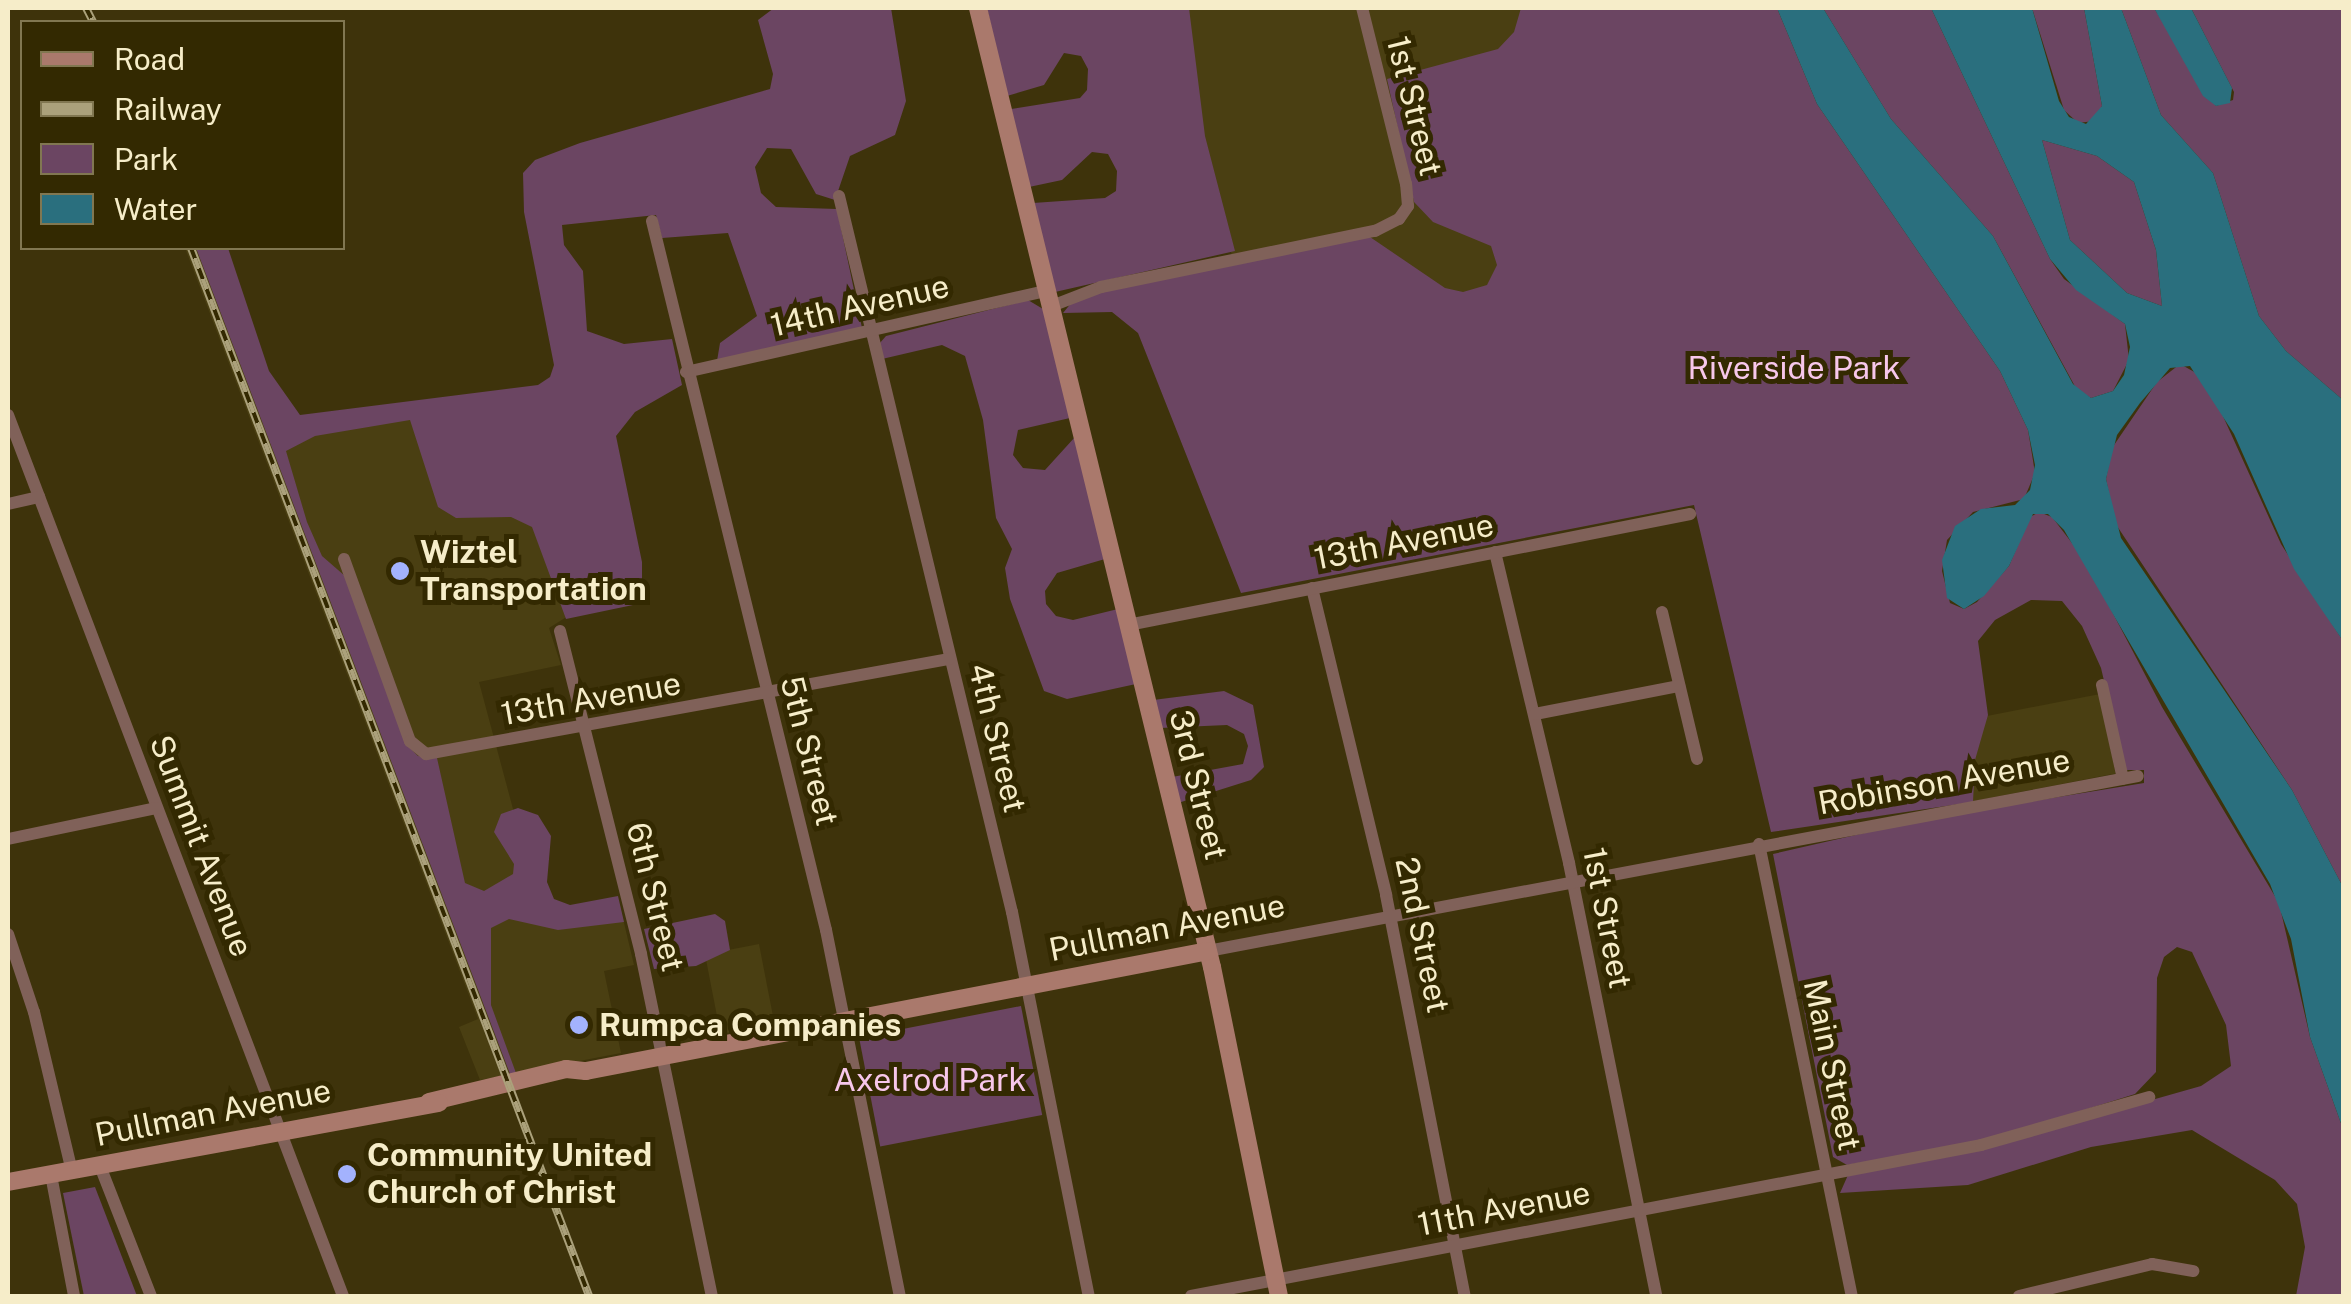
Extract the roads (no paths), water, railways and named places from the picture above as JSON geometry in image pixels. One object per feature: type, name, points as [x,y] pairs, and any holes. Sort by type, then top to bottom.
[{"type":"street","name":"3rd Street","points":[[978,8],[1208,951],[1278,1289]]},
{"type":"street","name":"1st Street","points":[[1362,8],[1406,180],[1402,217]]},
{"type":"street","name":"4th Street","points":[[839,196],[868,335],[1027,986],[1089,1296]]},
{"type":"street","name":"14th Avenue","points":[[686,372],[1047,299],[1203,262],[1380,230],[1402,217]]},
{"type":"street","name":"5th Street","points":[[652,221],[844,1021],[900,1296]]},
{"type":"street","name":"Summit Avenue","points":[[8,415],[343,1296]]},
{"type":"street","points":[[8,504],[39,497]]},
{"type":"street","name":"13th Avenue","points":[[1128,625],[1690,514]]},
{"type":"street","name":"1st Street","points":[[1495,552],[1572,880],[1656,1296]]},
{"type":"street","name":"13th Avenue","points":[[344,558],[409,739],[420,752],[584,729],[949,658]]},
{"type":"street","name":"2nd Street","points":[[1312,588],[1390,916],[1465,1296]]},
{"type":"street","points":[[1662,612],[1697,759]]},
{"type":"street","name":"6th Street","points":[[560,631],[663,1056],[712,1296]]},
{"type":"street","points":[[2102,685],[2122,779]]},
{"type":"street","points":[[1536,714],[1680,686]]},
{"type":"street","name":"Robinson Avenue","points":[[1759,844],[2138,776]]},
{"type":"street","points":[[8,839],[156,808]]},
{"type":"street","name":"Pullman Avenue","points":[[8,1182],[429,1102],[568,1081],[586,1071],[1759,844]]},
{"type":"street","name":"Main Street","points":[[1759,844],[1852,1296]]},
{"type":"street","points":[[8,934],[34,1012],[72,1171]]},
{"type":"street","name":"11th Avenue","points":[[1192,1296],[1278,1289],[1456,1246],[1988,1144],[2149,1097]]},
{"type":"street","points":[[100,1166],[151,1296]]},
{"type":"street","points":[[51,1175],[74,1296]]},
{"type":"street","points":[[2019,1296],[2152,1264],[2193,1271]]},
{"type":"water","points":[[1777,8],[1823,8],[1891,119],[1993,236],[2073,384],[2091,398],[2113,391],[2124,375],[2130,347],[2125,324],[2076,290],[2050,259],[1931,8],[2032,8],[2059,101],[2069,117],[2086,124],[2102,106],[2084,8],[2121,8],[2161,115],[2213,173],[2259,316],[2286,351],[2343,400],[2343,641],[2294,569],[2234,434],[2190,366],[2170,368],[2140,403],[2117,435],[2106,479],[2121,538],[2292,790],[2343,887],[2343,1129],[2310,1037],[2291,939],[2270,884],[2064,530],[2048,514],[2033,514],[2009,566],[1984,596],[1964,609],[1947,598],[1942,560],[1955,526],[1981,509],[2015,505],[2030,490],[2035,465],[2028,430],[2000,371],[1817,104]],"holes":[[[2042,140],[2097,156],[2134,182],[2156,250],[2162,306],[2127,293],[2070,240]]]},
{"type":"water","points":[[2154,8],[2191,8],[2232,88],[2230,103],[2216,106],[2203,96]]},
{"type":"railway","points":[[86,8],[92,20]]},
{"type":"railway","points":[[192,250],[589,1296]]},
{"type":"place","name":"Wiztel Transportation","points":[[400,571]]},
{"type":"place","name":"Rumpca Companies","points":[[579,1025]]},
{"type":"place","name":"Community United Church of Christ","points":[[347,1174]]},
{"type":"park label","name":"Riverside Park","points":[[1794,368]]},
{"type":"park label","name":"Axelrod Park","points":[[930,1080]]}]
